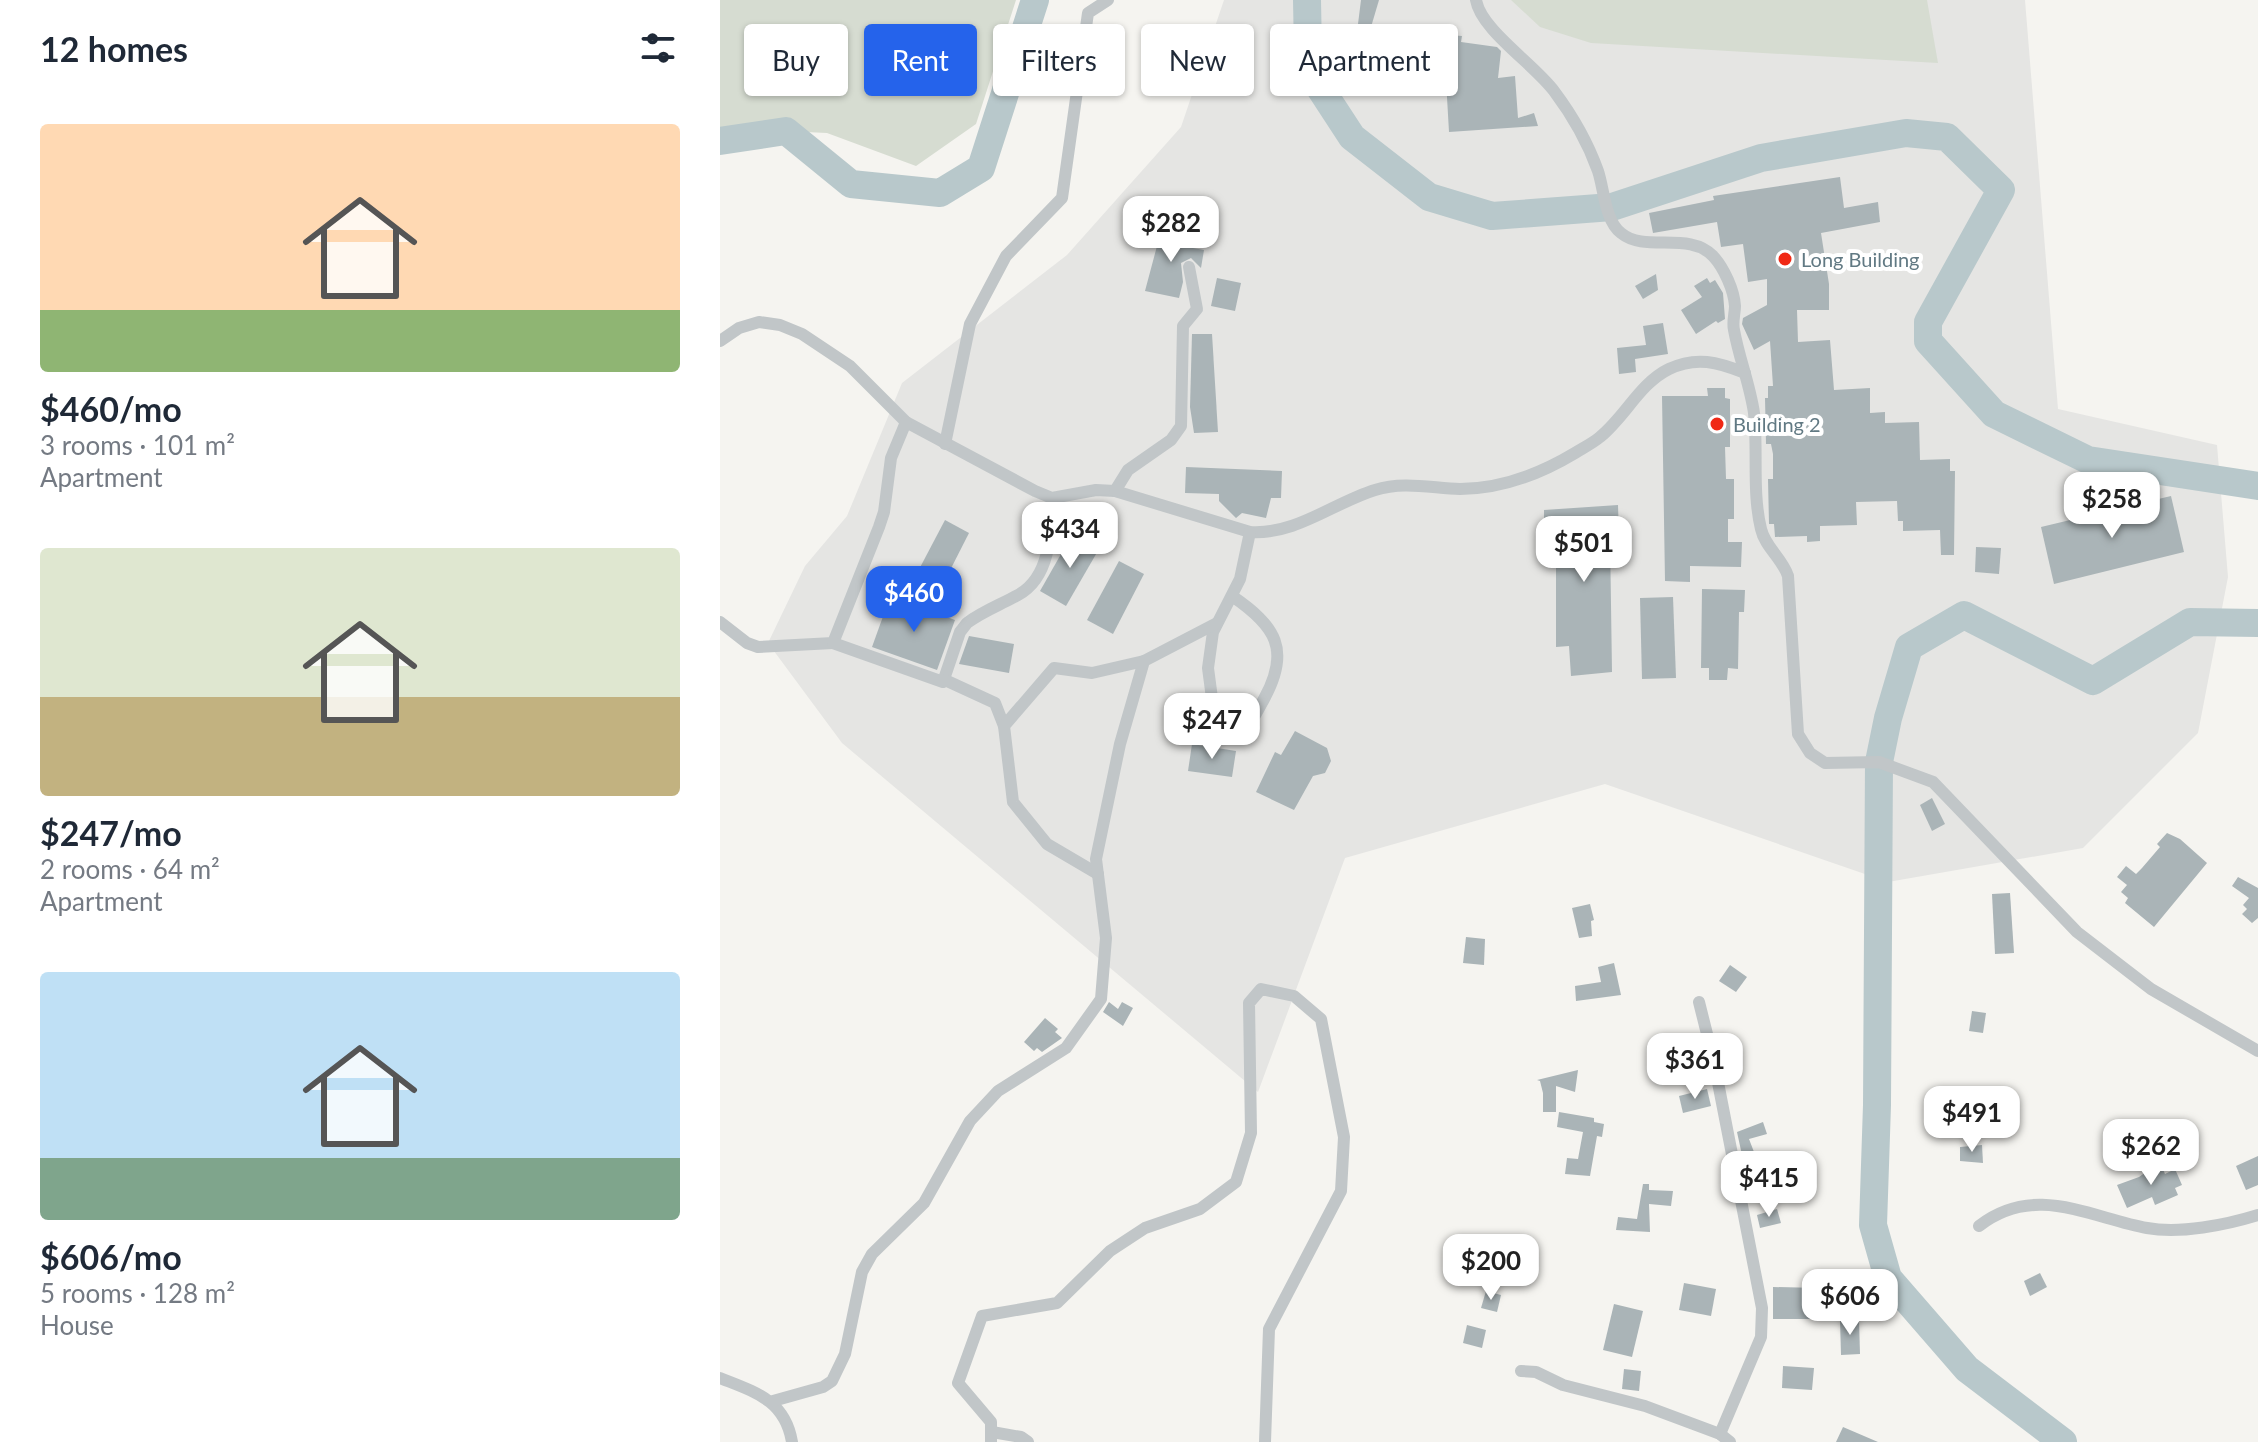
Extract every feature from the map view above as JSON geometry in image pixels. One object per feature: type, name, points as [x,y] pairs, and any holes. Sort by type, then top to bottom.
[{"type":"street","points":[[945,444],[970,324],[1006,256],[1062,198],[1088,13],[1108,0]]},
{"type":"street","points":[[1476,0],[1478,11],[1488,26],[1522,55],[1554,90],[1584,137],[1598,171],[1613,223],[1619,232],[1628,237],[1692,244],[1711,254],[1718,262],[1734,300],[1733,327],[1754,413],[1761,531],[1788,576],[1798,734],[1810,753],[1825,763],[1879,762],[1933,782],[2077,932],[2151,989],[2258,1051]]},
{"type":"street","points":[[1115,491],[1128,470],[1171,440],[1181,426],[1183,326],[1197,309],[1189,267]]},
{"type":"street","points":[[720,341],[739,328],[759,322],[780,325],[802,334],[850,366],[906,422],[1052,498],[1096,490],[1115,491],[1262,533],[1298,524],[1377,489],[1415,485],[1461,489],[1510,482],[1542,471],[1601,437],[1655,378],[1670,368],[1704,360],[1745,373]]},
{"type":"street","points":[[833,643],[882,519],[891,458],[906,422]]},
{"type":"street","points":[[945,680],[960,632],[967,623],[1030,588],[1039,577],[1051,533],[1052,498]]},
{"type":"street","points":[[1232,596],[1253,611],[1268,630],[1277,646],[1280,660],[1275,678],[1257,712],[1239,734],[1221,730],[1215,721],[1208,668],[1209,647],[1217,623],[1240,579],[1250,532]]},
{"type":"street","points":[[720,622],[747,643],[758,647],[833,643],[940,682],[945,680],[995,703],[1004,726],[1013,802],[1047,844],[1098,874]]},
{"type":"street","points":[[1004,726],[1054,668],[1092,673],[1144,661],[1217,623]]},
{"type":"street","points":[[773,1401],[823,1387],[832,1381],[845,1354],[862,1272],[872,1254],[924,1203],[970,1121],[998,1091],[1066,1048],[1101,999],[1106,938],[1096,859],[1117,759],[1144,661]]},
{"type":"street","points":[[1028,1442],[1021,1437],[992,1437],[991,1422],[958,1383],[982,1316],[1057,1303],[1110,1251],[1145,1228],[1200,1209],[1236,1182],[1251,1133],[1249,1003],[1261,989],[1294,996],[1321,1019],[1344,1137],[1341,1191],[1269,1329],[1265,1442]]},
{"type":"street","points":[[1521,1371],[1536,1372],[1563,1385],[1645,1406],[1725,1438],[1761,1337],[1762,1308],[1714,1062],[1699,1002]]},
{"type":"street","points":[[1979,1226],[1988,1219],[2023,1206],[2083,1209],[2147,1228],[2171,1230],[2258,1215]]},
{"type":"street","points":[[720,1378],[773,1401],[792,1442]]},
{"type":"shaded area","points":[[720,0],[1016,0],[1008,24],[993,24],[993,71],[976,124],[916,166],[827,133],[785,131],[720,135]]},
{"type":"shaded area","points":[[1224,0],[2025,0],[2058,409],[2217,445],[2228,577],[2198,733],[2083,848],[1888,882],[1605,784],[1345,858],[1258,1092],[842,743],[768,643],[805,566],[847,516],[902,383],[1067,255],[1181,127],[1191,96],[1254,96],[1254,24],[1216,24]]},
{"type":"shaded area","points":[[1511,0],[1927,0],[1938,63],[1591,43],[1540,27]]},
{"type":"building","points":[[1361,0],[1379,0],[1372,24],[1358,24]]},
{"type":"building","points":[[1458,36],[1462,36],[1461,42],[1497,47],[1501,51],[1498,78],[1515,76],[1518,118],[1534,113],[1538,126],[1449,132],[1447,96],[1458,96]]},
{"type":"building","points":[[1840,177],[1844,208],[1878,202],[1880,222],[1821,233],[1829,284],[1829,310],[1797,310],[1798,342],[1830,340],[1834,390],[1870,388],[1870,413],[1885,412],[1885,423],[1919,422],[1920,460],[1950,459],[1950,471],[1955,471],[1954,555],[1941,555],[1940,530],[1903,531],[1903,521],[1898,521],[1897,501],[1856,502],[1857,525],[1820,526],[1820,541],[1807,542],[1807,536],[1775,537],[1774,524],[1769,524],[1768,479],[1773,479],[1773,454],[1771,444],[1766,444],[1765,398],[1768,398],[1768,386],[1773,386],[1770,341],[1754,350],[1742,324],[1743,318],[1767,305],[1767,279],[1748,282],[1743,244],[1721,247],[1717,222],[1653,233],[1649,213],[1714,200],[1713,196]]},
{"type":"building","points":[[1161,231],[1195,239],[1193,248],[1204,250],[1201,268],[1191,258],[1181,263],[1183,282],[1179,298],[1145,291]]},
{"type":"building","points":[[1656,274],[1658,290],[1643,299],[1635,286]]},
{"type":"building","points":[[1217,278],[1241,283],[1235,311],[1211,306]]},
{"type":"building","points":[[1707,278],[1710,283],[1715,280],[1723,293],[1725,319],[1696,334],[1681,310],[1702,297],[1694,286]]},
{"type":"building","points":[[1663,323],[1668,354],[1635,359],[1636,372],[1619,374],[1617,348],[1646,345],[1643,326]]},
{"type":"building","points":[[1192,334],[1212,334],[1218,432],[1194,433],[1190,407]]},
{"type":"building","points":[[1707,388],[1725,388],[1725,398],[1730,399],[1730,447],[1725,447],[1726,479],[1734,479],[1734,519],[1728,519],[1728,542],[1742,542],[1741,567],[1690,566],[1690,582],[1665,581],[1662,396],[1708,396]]},
{"type":"building","points":[[1186,467],[1282,471],[1281,498],[1271,498],[1266,518],[1242,513],[1236,518],[1219,501],[1219,494],[1185,493]]},
{"type":"building","points":[[2171,496],[2184,552],[2054,584],[2041,527]]},
{"type":"building","points":[[1618,505],[1619,536],[1610,537],[1612,672],[1571,676],[1569,646],[1556,647],[1556,540],[1544,540],[1544,510]]},
{"type":"building","points":[[945,520],[969,533],[940,590],[915,577]]},
{"type":"building","points":[[1073,533],[1099,549],[1066,606],[1040,591]]},
{"type":"building","points":[[1976,547],[2001,548],[1999,574],[1975,572]]},
{"type":"building","points":[[1119,561],[1144,574],[1113,634],[1087,620]]},
{"type":"building","points":[[1702,589],[1745,590],[1744,612],[1739,612],[1738,669],[1728,668],[1727,680],[1709,680],[1709,668],[1701,668]]},
{"type":"building","points":[[890,597],[955,620],[937,670],[872,647]]},
{"type":"building","points":[[1673,597],[1676,678],[1642,679],[1640,598]]},
{"type":"building","points":[[969,636],[1014,644],[1009,673],[959,664]]},
{"type":"building","points":[[1295,731],[1327,748],[1331,761],[1325,773],[1313,776],[1294,810],[1256,792],[1275,752],[1281,755]]},
{"type":"building","points":[[1192,744],[1236,751],[1232,777],[1188,771]]},
{"type":"building","points":[[1932,798],[1945,824],[1932,831],[1920,805]]},
{"type":"building","points":[[2167,833],[2180,839],[2207,863],[2154,927],[2125,903],[2128,898],[2121,892],[2127,885],[2117,877],[2126,866],[2136,874],[2160,847],[2157,844]]},
{"type":"building","points":[[2238,877],[2258,888],[2258,918],[2252,923],[2242,914],[2247,909],[2243,905],[2249,898],[2232,886]]},
{"type":"building","points":[[2010,893],[2014,953],[1995,954],[1992,894]]},
{"type":"building","points":[[1590,904],[1594,920],[1591,921],[1592,936],[1579,938],[1572,908]]},
{"type":"building","points":[[1466,937],[1485,939],[1484,965],[1463,963]]},
{"type":"building","points":[[1614,963],[1621,995],[1576,1001],[1575,986],[1601,982],[1598,967]]},
{"type":"building","points":[[1730,965],[1747,977],[1736,992],[1719,981]]},
{"type":"building","points":[[1109,1002],[1118,1009],[1122,1002],[1133,1008],[1123,1026],[1103,1012]]},
{"type":"building","points":[[1972,1011],[1986,1013],[1983,1033],[1969,1031]]},
{"type":"building","points":[[1045,1018],[1058,1029],[1055,1032],[1062,1038],[1042,1052],[1037,1048],[1034,1051],[1024,1042]]},
{"type":"building","points":[[1578,1070],[1575,1092],[1556,1086],[1556,1112],[1543,1112],[1543,1093],[1537,1080]]},
{"type":"building","points":[[1707,1089],[1711,1106],[1683,1113],[1679,1096]]},
{"type":"building","points":[[1559,1112],[1594,1118],[1594,1122],[1604,1124],[1602,1137],[1597,1136],[1590,1176],[1565,1174],[1567,1158],[1578,1159],[1583,1132],[1557,1127]]},
{"type":"building","points":[[1763,1122],[1767,1134],[1749,1139],[1764,1178],[1748,1183],[1737,1132]]},
{"type":"building","points":[[1982,1145],[1983,1163],[1960,1161],[1960,1147]]},
{"type":"building","points":[[2258,1156],[2258,1185],[2246,1190],[2236,1166]]},
{"type":"building","points":[[2160,1162],[2165,1174],[2175,1169],[2182,1185],[2175,1188],[2178,1195],[2155,1205],[2152,1197],[2127,1208],[2117,1185],[2139,1177]]},
{"type":"building","points":[[1643,1184],[1649,1184],[1649,1190],[1673,1191],[1671,1206],[1649,1204],[1650,1232],[1616,1230],[1618,1217],[1637,1219]]},
{"type":"building","points":[[1777,1209],[1781,1223],[1760,1228],[1757,1215]]},
{"type":"building","points":[[1484,1236],[1514,1243],[1509,1264],[1479,1257]]},
{"type":"building","points":[[2040,1273],[2047,1287],[2030,1296],[2024,1281]]},
{"type":"building","points":[[1684,1283],[1716,1289],[1711,1316],[1679,1310]]},
{"type":"building","points":[[1773,1287],[1819,1288],[1819,1319],[1773,1319]]},
{"type":"building","points":[[1486,1291],[1501,1295],[1497,1312],[1481,1308]]},
{"type":"building","points":[[1614,1304],[1643,1311],[1632,1357],[1603,1350]]},
{"type":"building","points":[[1859,1319],[1860,1354],[1841,1355],[1840,1320]]},
{"type":"building","points":[[1467,1325],[1486,1330],[1482,1348],[1463,1343]]},
{"type":"building","points":[[1783,1366],[1814,1368],[1812,1390],[1782,1388]]},
{"type":"building","points":[[1624,1369],[1641,1371],[1639,1391],[1622,1389]]},
{"type":"building","points":[[1843,1427],[1878,1442],[1836,1442]]},
{"type":"waterway","points":[[720,141],[786,131],[851,184],[940,193],[981,168],[1035,0]]},
{"type":"waterway","points":[[1307,0],[1308,52],[1320,88],[1352,137],[1429,197],[1492,216],[1612,207],[1761,158],[1906,133],[1947,137],[2001,190],[1928,322],[1928,341],[1994,414],[2088,460],[2258,486]]},
{"type":"waterway","points":[[2063,1442],[1967,1369],[1888,1278],[1873,1225],[1877,1105],[1879,762],[1888,718],[1909,647],[1964,615],[2093,681],[2190,622],[2258,623]]},
{"type":"place","name":"Long Building","points":[[1785,259]]},
{"type":"place","name":"Building 2","points":[[1717,424]]}]
